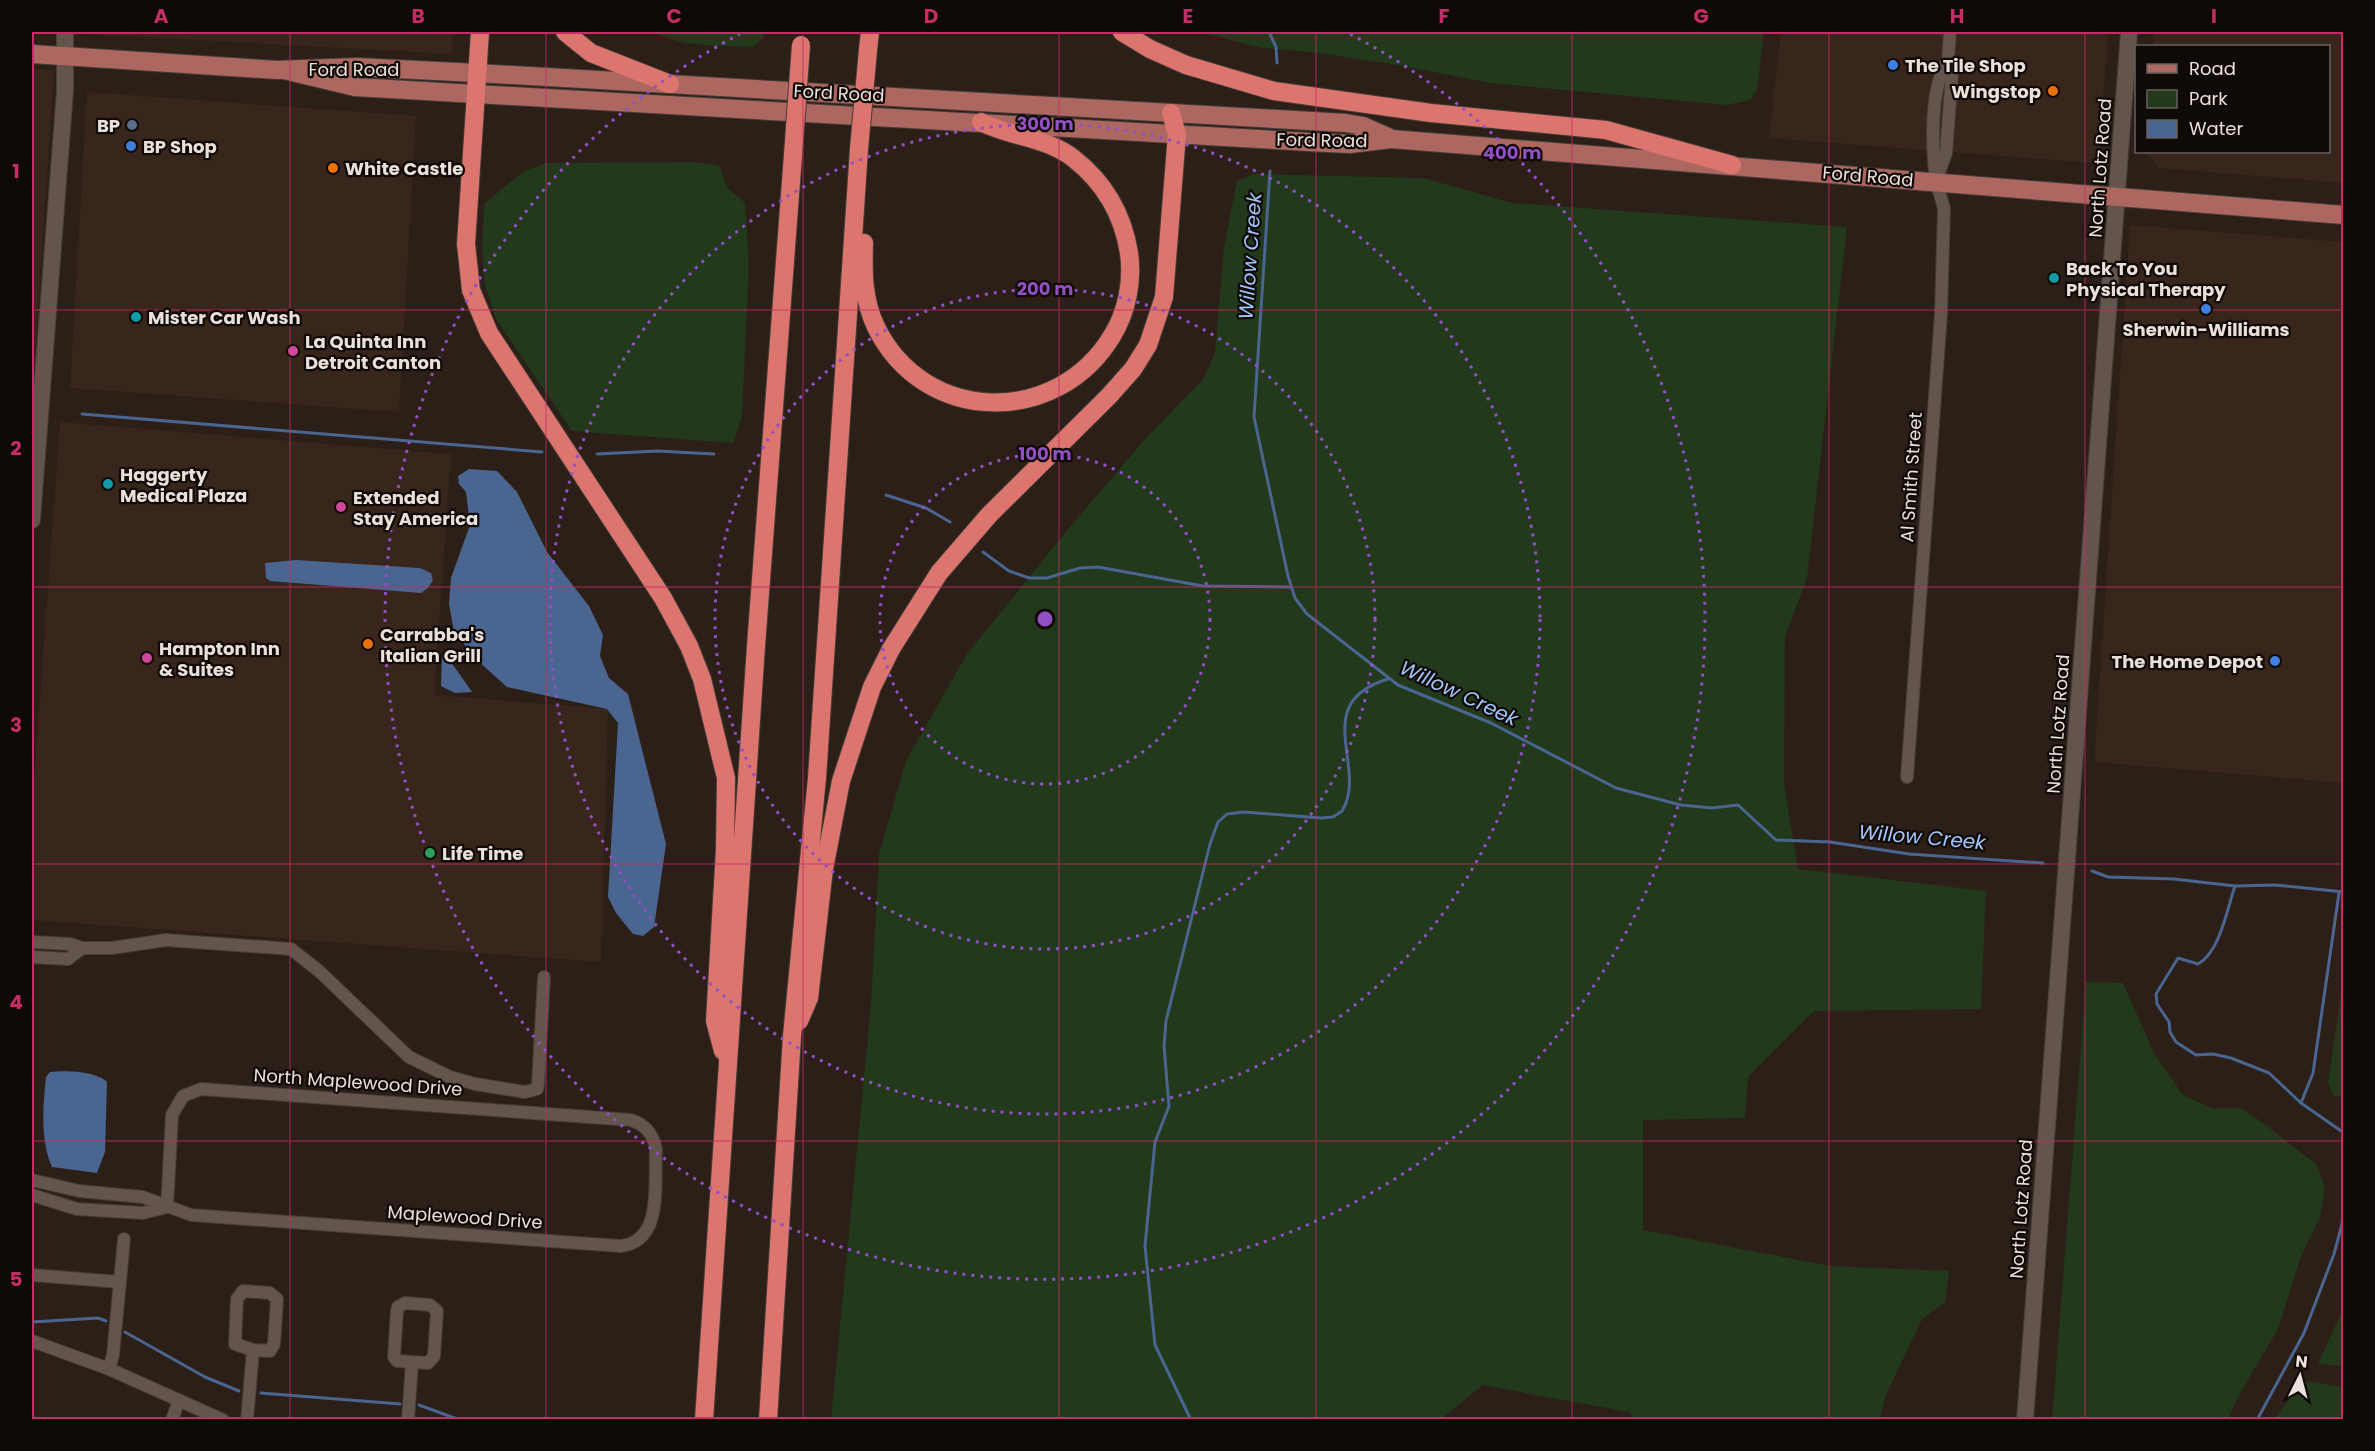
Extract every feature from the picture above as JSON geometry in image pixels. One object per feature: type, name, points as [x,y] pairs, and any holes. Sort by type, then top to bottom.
[{"type":"highway","points":[[480,32],[466,244],[471,290],[489,333],[676,620],[702,679],[726,778],[725,849],[715,1021],[727,1065]]},
{"type":"highway","points":[[565,32],[591,53],[670,84]]},
{"type":"highway","points":[[768,1419],[792,1036],[817,778],[857,171],[870,32]]},
{"type":"highway","points":[[1122,32],[1150,49],[1186,65],[1274,91],[1431,113],[1606,130],[1732,165]]},
{"type":"highway","points":[[704,1419],[727,1065],[802,38]]},
{"type":"highway","points":[[792,1036],[809,998],[824,869],[841,781],[872,687],[891,649],[939,573],[989,515],[1109,396],[1133,369],[1148,345],[1164,297],[1178,134],[1171,113]]},
{"type":"highway","points":[[857,171],[865,196],[865,291],[876,327],[899,359],[929,384],[969,400],[1005,403],[1043,395],[1062,386],[1092,363],[1116,331],[1125,305],[1130,279],[1127,239],[1113,204],[1104,190],[1072,157],[1043,142],[1002,133],[981,122]]},
{"type":"main road","name":"Ford Road","points":[[32,54],[284,70],[357,67],[477,73],[1346,123],[1363,126],[1391,139]]},
{"type":"main road","name":"Ford Road","points":[[284,70],[355,87],[1350,144],[1391,139],[2343,215]]},
{"type":"street","points":[[32,520],[66,56],[65,32]]},
{"type":"street","name":"Al Smith Street","points":[[1907,777],[1941,314],[1944,208],[1936,181],[1932,152],[1938,75],[1947,61],[1950,32]]},
{"type":"street","name":"North Lotz Road","points":[[2025,1419],[2129,32]]},
{"type":"street","points":[[32,942],[70,944],[82,948],[112,948],[166,940],[291,949],[319,971],[409,1058],[442,1074],[475,1084],[525,1092],[537,1089],[538,1084],[544,977]]},
{"type":"street","points":[[32,957],[68,959],[82,948]]},
{"type":"street","name":"North Maplewood Drive","points":[[167,1207],[172,1115],[183,1096],[201,1089],[631,1120],[644,1126]]},
{"type":"street","name":"Maplewood Drive","points":[[32,1180],[79,1191],[143,1197],[191,1215],[629,1245],[644,1236],[652,1224],[656,1149],[654,1140],[644,1126]]},
{"type":"street","name":"Maplewood Drive","points":[[32,1196],[77,1209],[143,1213],[167,1207]]},
{"type":"street","points":[[109,1369],[113,1355],[124,1239]]},
{"type":"street","points":[[32,1275],[120,1282]]},
{"type":"street","points":[[243,1291],[270,1293],[277,1299],[274,1344],[270,1351],[253,1350],[238,1347],[234,1340],[237,1296],[243,1291]]},
{"type":"street","points":[[405,1303],[430,1305],[437,1311],[434,1356],[428,1363],[412,1362],[397,1361],[394,1357],[398,1307],[405,1303]]},
{"type":"street","points":[[32,1341],[109,1369],[223,1419]]},
{"type":"street","points":[[247,1419],[253,1350]]},
{"type":"street","points":[[408,1419],[412,1362]]},
{"type":"street","points":[[172,1419],[179,1400]]},
{"type":"shaded area","points":[[86,32],[453,32],[452,54],[86,34]]},
{"type":"shaded area","points":[[1781,32],[2108,32],[2099,157],[2093,163],[1769,138]]},
{"type":"shaded area","points":[[2154,32],[2343,32],[2343,183],[2159,168],[2146,153],[2330,153],[2330,45],[2153,45]]},
{"type":"shaded area","points":[[32,69],[54,70],[33,389],[32,389]]},
{"type":"shaded area","points":[[87,92],[416,116],[399,412],[70,388]]},
{"type":"shaded area","points":[[2130,225],[2343,242],[2343,783],[2094,762]]},
{"type":"shaded area","points":[[60,422],[451,454],[434,695],[608,709],[601,962],[32,920],[32,809]]},
{"type":"green space","points":[[655,32],[764,32],[763,38],[753,47],[689,43]]},
{"type":"green space","points":[[1200,32],[1764,32],[1757,90],[1750,100],[1726,105],[1490,83],[1398,65],[1312,52],[1263,48]]},
{"type":"green space","points":[[692,162],[719,165],[727,188],[745,203],[749,263],[742,417],[733,443],[572,431],[496,319],[485,285],[482,249],[484,204],[524,171],[547,163]]},
{"type":"green space","points":[[1253,174],[1424,178],[1512,203],[1847,227],[1807,578],[1785,637],[1784,784],[1798,869],[1986,891],[1981,1009],[1814,1011],[1748,1077],[1745,1118],[1643,1120],[1643,1230],[1830,1266],[1949,1271],[1945,1302],[1922,1319],[1885,1397],[1880,1419],[1636,1419],[1628,1412],[1483,1385],[1441,1419],[831,1419],[871,1004],[879,854],[906,761],[967,654],[1145,439],[1204,378],[1215,352],[1224,247],[1237,181]]},
{"type":"green space","points":[[2343,979],[2344,1097],[2333,1096],[2328,1082]]},
{"type":"green space","points":[[2086,982],[2123,983],[2155,1055],[2183,1095],[2212,1108],[2240,1108],[2259,1120],[2317,1165],[2325,1189],[2320,1217],[2301,1256],[2278,1329],[2239,1395],[2228,1419],[2052,1419]]},
{"type":"green space","points":[[2343,1309],[2343,1366],[2318,1364]]},
{"type":"green space","points":[[2304,1381],[2343,1387],[2343,1419],[2274,1419]]},
{"type":"water","points":[[469,469],[497,471],[517,492],[547,552],[589,606],[603,635],[600,656],[609,678],[628,694],[666,844],[654,927],[643,936],[633,934],[616,913],[608,897],[618,723],[607,709],[507,687],[477,660],[454,632],[449,604],[451,578],[470,525],[466,492],[459,484],[458,476]]},
{"type":"water","points":[[296,560],[420,568],[431,573],[433,580],[421,593],[270,581],[266,578],[265,563]]},
{"type":"water","points":[[442,655],[446,655],[472,692],[455,693],[441,686]]},
{"type":"water","points":[[50,1072],[88,1073],[107,1082],[105,1152],[97,1173],[52,1167],[48,1157],[43,1123],[46,1077]]},
{"type":"waterway","name":"Willow Creek","points":[[1269,32],[1276,47],[1277,63]]},
{"type":"waterway","name":"Willow Creek","points":[[1270,171],[1254,417],[1288,576],[1295,598],[1307,614],[1398,685],[1491,723],[1616,788],[1681,805],[1712,808],[1738,805],[1776,840],[1830,842],[1909,854],[2043,863]]},
{"type":"waterway","points":[[82,414],[542,452]]},
{"type":"waterway","points":[[597,454],[657,451],[714,454]]},
{"type":"waterway","points":[[886,495],[926,508],[950,522]]},
{"type":"waterway","points":[[983,552],[1009,571],[1029,578],[1047,578],[1080,568],[1098,567],[1203,586],[1291,587]]},
{"type":"waterway","points":[[1191,1420],[1155,1345],[1145,1246],[1155,1142],[1169,1106],[1164,1046],[1166,1021],[1210,844],[1218,822],[1227,814],[1244,812],[1321,818],[1333,817],[1342,811],[1348,794],[1349,776],[1345,720],[1351,704],[1364,690],[1388,679]]},
{"type":"waterway","name":"Willow Creek","points":[[2092,871],[2108,877],[2174,879],[2235,886],[2275,885],[2344,892]]},
{"type":"waterway","points":[[2235,886],[2222,929],[2212,950],[2198,964],[2178,958],[2156,994],[2157,1004],[2169,1022],[2170,1032],[2176,1042],[2196,1055],[2213,1054],[2231,1058],[2269,1073],[2301,1103],[2344,1133]]},
{"type":"waterway","points":[[2301,1103],[2313,1073],[2339,893]]},
{"type":"waterway","points":[[2257,1420],[2304,1333],[2334,1254],[2342,1224],[2344,1197]]},
{"type":"waterway","points":[[32,1322],[98,1318],[106,1321]]},
{"type":"waterway","points":[[125,1332],[205,1377],[239,1391]]},
{"type":"waterway","points":[[261,1393],[400,1404]]},
{"type":"waterway","points":[[419,1405],[460,1420]]},
{"type":"place","name":"The Tile Shop","points":[[1893,65]]},
{"type":"place","name":"Wingstop","points":[[2053,91]]},
{"type":"place","name":"BP","points":[[132,125]]},
{"type":"place","name":"BP Shop","points":[[131,146]]},
{"type":"place","name":"White Castle","points":[[333,168]]},
{"type":"place","name":"Back To You Physical Therapy","points":[[2054,278]]},
{"type":"place","name":"Sherwin-Williams","points":[[2206,309]]},
{"type":"place","name":"Mister Car Wash","points":[[136,317]]},
{"type":"place","name":"La Quinta Inn Detroit Canton","points":[[293,351]]},
{"type":"place","name":"Haggerty Medical Plaza","points":[[108,484]]},
{"type":"place","name":"Extended Stay America","points":[[341,507]]},
{"type":"place","name":"Carrabba's Italian Grill","points":[[368,644]]},
{"type":"place","name":"Hampton Inn & Suites","points":[[147,658]]},
{"type":"place","name":"The Home Depot","points":[[2275,661]]},
{"type":"place","name":"Life Time","points":[[430,853]]}]
